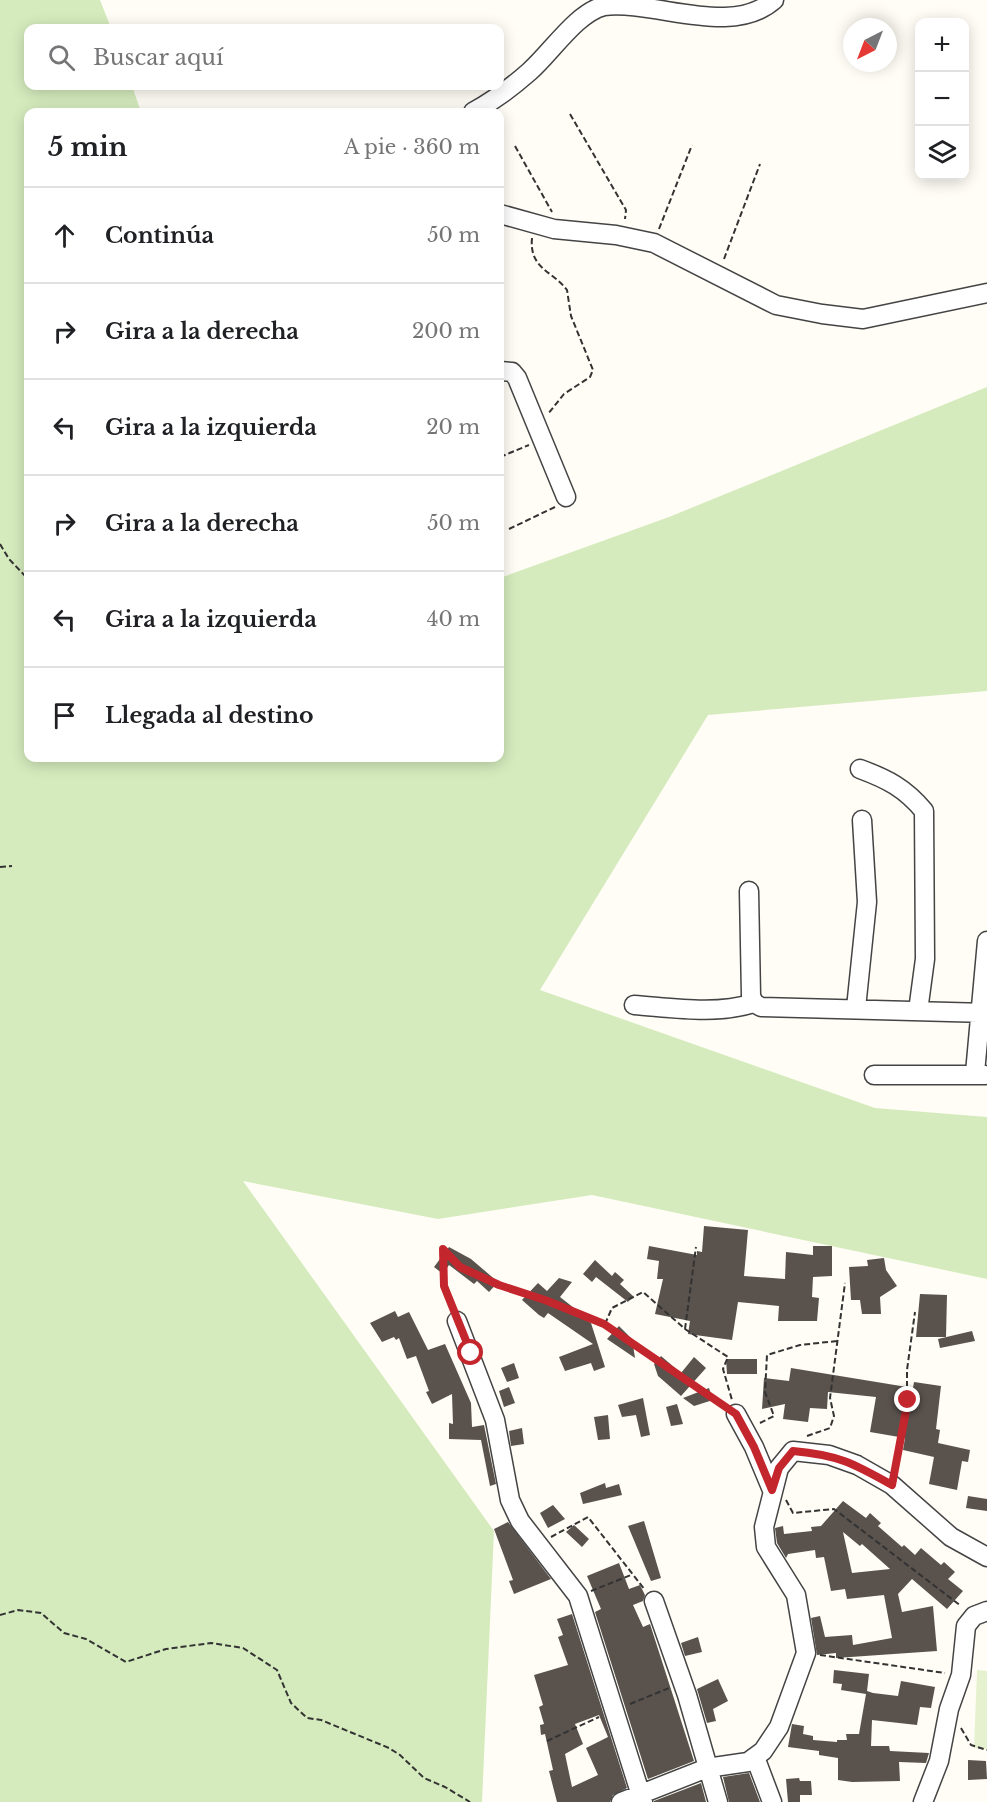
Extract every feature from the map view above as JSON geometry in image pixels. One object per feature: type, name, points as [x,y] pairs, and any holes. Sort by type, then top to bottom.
[{"type":"street","points":[[479,108],[529,73],[591,11],[627,3],[708,14],[741,15],[765,8],[774,0]]},
{"type":"street","points":[[504,215],[562,230],[616,235],[654,243],[776,305],[863,319],[987,293]]},
{"type":"street","points":[[504,371],[512,372],[517,378],[566,497]]},
{"type":"street","points":[[860,769],[893,782],[910,793],[924,811],[925,959],[918,1011]]},
{"type":"street","points":[[856,1008],[867,902],[862,820]]},
{"type":"street","points":[[749,891],[751,996],[754,1004]]},
{"type":"street","points":[[874,1075],[981,1074],[987,941]]},
{"type":"street","points":[[634,1005],[712,1011],[735,1009],[754,1004],[761,1007],[985,1013]]},
{"type":"street","points":[[457,1321],[495,1420],[510,1500],[520,1521],[578,1596],[641,1798]]},
{"type":"street","points":[[736,1414],[754,1447],[772,1490]]},
{"type":"street","points":[[621,1802],[641,1798],[707,1768],[748,1762],[763,1751],[779,1727],[806,1653],[796,1595],[766,1547],[764,1527],[779,1468],[793,1451],[830,1455],[857,1465],[892,1485],[951,1537],[987,1557]]},
{"type":"street","points":[[654,1600],[687,1695],[718,1802]]},
{"type":"street","points":[[922,1802],[939,1761],[949,1710],[961,1675],[966,1626],[981,1613]]},
{"type":"street","points":[[755,1757],[772,1802]]},
{"type":"path","points":[[570,114],[626,210],[625,221],[616,235]]},
{"type":"path","points":[[654,243],[692,145]]},
{"type":"path","points":[[515,146],[562,230]]},
{"type":"path","points":[[717,276],[760,164]]},
{"type":"path","points":[[504,455],[541,436],[556,402],[572,387],[590,377],[593,370],[571,316],[567,290],[547,274],[536,259],[531,240],[536,224]]},
{"type":"path","points":[[509,529],[557,506],[566,497]]},
{"type":"path","points":[[0,544],[9,559],[24,575]]},
{"type":"path","points":[[0,867],[12,866]]},
{"type":"path","points":[[685,1329],[696,1247]]},
{"type":"path","points":[[457,1321],[444,1286],[443,1249],[460,1267],[499,1285],[545,1300],[604,1324],[736,1414]]},
{"type":"path","points":[[793,1451],[795,1442],[800,1437],[830,1428],[834,1416],[830,1398],[845,1283]]},
{"type":"path","points":[[604,1324],[612,1308],[643,1292],[685,1329],[728,1357],[723,1369],[736,1414]]},
{"type":"path","points":[[892,1485],[908,1400],[906,1370],[915,1312]]},
{"type":"path","points":[[774,1416],[765,1392],[767,1355],[800,1345],[837,1341]]},
{"type":"path","points":[[772,1490],[787,1501],[793,1513],[834,1509],[981,1613]]},
{"type":"path","points":[[544,1552],[547,1539],[588,1517],[654,1600]]},
{"type":"path","points":[[578,1596],[632,1574]]},
{"type":"path","points":[[0,1615],[18,1610],[41,1613],[64,1632],[86,1639],[126,1662],[166,1649],[212,1643],[243,1648],[277,1670],[291,1703],[307,1718],[321,1720],[388,1748],[400,1755],[424,1778],[446,1787],[470,1802]]},
{"type":"path","points":[[806,1653],[961,1675]]},
{"type":"path","points":[[949,1710],[972,1745],[987,1750]]},
{"type":"green space","points":[[0,0],[100,0],[109,24],[24,24],[24,90],[133,90],[140,108],[24,108],[24,762],[504,762],[504,577],[669,517],[987,387],[987,691],[708,715],[540,990],[875,1108],[987,1117],[987,1279],[592,1195],[438,1219],[243,1181],[494,1531],[482,1802],[0,1802]]},
{"type":"green space","points":[[977,1670],[987,1671],[987,1749],[974,1748]]},
{"type":"building","points":[[704,1226],[748,1230],[744,1276],[785,1279],[786,1252],[813,1255],[813,1246],[832,1246],[832,1276],[813,1277],[812,1297],[819,1298],[817,1321],[778,1321],[779,1306],[738,1302],[732,1340],[688,1334],[690,1321],[655,1314],[663,1279],[657,1279],[659,1261],[647,1259],[649,1246],[697,1255],[697,1251],[702,1252]]},
{"type":"building","points":[[449,1247],[471,1259],[498,1282],[489,1292],[477,1281],[474,1284],[449,1265],[443,1274],[434,1267]]},
{"type":"building","points":[[884,1258],[886,1270],[897,1286],[880,1297],[881,1314],[862,1314],[860,1300],[851,1300],[849,1267],[868,1266],[867,1260]]},
{"type":"building","points":[[595,1260],[612,1276],[615,1272],[624,1280],[620,1284],[633,1296],[628,1302],[596,1277],[592,1282],[583,1274]]},
{"type":"building","points":[[559,1278],[572,1282],[560,1297],[574,1308],[571,1312],[591,1323],[605,1367],[594,1371],[591,1363],[565,1371],[559,1357],[593,1344],[548,1313],[544,1318],[539,1315],[522,1300],[538,1283],[547,1291]]},
{"type":"building","points":[[920,1294],[947,1295],[946,1337],[916,1337]]},
{"type":"building","points":[[395,1311],[398,1317],[409,1312],[428,1350],[445,1344],[471,1403],[472,1427],[484,1425],[496,1484],[490,1486],[481,1440],[449,1439],[449,1423],[453,1424],[452,1394],[432,1404],[426,1392],[429,1391],[416,1356],[407,1359],[399,1338],[396,1340],[394,1337],[382,1342],[370,1323]]},
{"type":"building","points":[[619,1326],[632,1339],[635,1358],[607,1339]]},
{"type":"building","points":[[972,1331],[975,1341],[940,1348],[938,1339]]},
{"type":"building","points":[[661,1356],[681,1373],[694,1357],[706,1368],[681,1396],[658,1376],[654,1364]]},
{"type":"building","points":[[726,1359],[757,1359],[757,1374],[727,1374]]},
{"type":"building","points":[[514,1363],[519,1378],[507,1382],[501,1368]]},
{"type":"building","points":[[791,1368],[913,1388],[914,1382],[941,1386],[936,1429],[940,1430],[938,1443],[970,1450],[968,1462],[962,1461],[957,1490],[929,1484],[934,1457],[903,1450],[905,1438],[870,1432],[876,1397],[828,1392],[827,1409],[810,1408],[808,1422],[783,1419],[785,1404],[762,1409],[764,1378],[789,1381]]},
{"type":"building","points":[[509,1387],[515,1403],[504,1407],[499,1391]]},
{"type":"building","points":[[709,1388],[713,1400],[694,1406],[683,1398]]},
{"type":"building","points":[[643,1398],[650,1435],[641,1437],[636,1415],[622,1417],[618,1405]]},
{"type":"building","points":[[677,1404],[683,1424],[671,1426],[666,1407]]},
{"type":"building","points":[[608,1415],[610,1439],[598,1440],[594,1417]]},
{"type":"building","points":[[522,1428],[524,1444],[511,1446],[509,1431]]},
{"type":"building","points":[[605,1483],[606,1488],[619,1484],[622,1495],[583,1504],[580,1493]]},
{"type":"building","points":[[968,1496],[987,1499],[987,1511],[966,1508]]},
{"type":"building","points":[[843,1501],[866,1518],[870,1513],[881,1523],[878,1526],[902,1547],[904,1545],[915,1555],[921,1548],[941,1565],[944,1562],[955,1572],[948,1579],[963,1591],[947,1609],[912,1579],[898,1594],[902,1612],[933,1606],[937,1651],[836,1658],[836,1653],[817,1655],[811,1618],[820,1616],[825,1637],[852,1635],[853,1645],[892,1638],[884,1595],[847,1599],[845,1589],[831,1591],[824,1557],[816,1558],[815,1550],[788,1554],[786,1558],[777,1543],[775,1528],[783,1526],[784,1534],[812,1531],[811,1527],[821,1526]],"holes":[[[843,1532],[860,1546],[862,1544],[890,1569],[852,1573]]]},
{"type":"building","points":[[553,1505],[565,1519],[548,1528],[540,1513]]},
{"type":"building","points":[[644,1521],[661,1578],[651,1581],[628,1526]]},
{"type":"building","points":[[508,1522],[551,1579],[514,1594],[509,1581],[513,1580],[494,1529]]},
{"type":"building","points":[[574,1525],[589,1539],[582,1547],[566,1532]]},
{"type":"building","points":[[619,1563],[629,1589],[640,1585],[645,1595],[643,1601],[633,1605],[643,1627],[650,1624],[694,1761],[648,1779],[595,1612],[601,1609],[587,1576]]},
{"type":"building","points":[[572,1614],[627,1788],[613,1795],[610,1802],[557,1802],[549,1771],[553,1770],[545,1734],[541,1735],[540,1725],[544,1724],[539,1707],[543,1705],[534,1675],[568,1665],[558,1637],[563,1635],[557,1619]],"holes":[[[599,1715],[608,1737],[586,1748],[598,1775],[572,1787],[565,1754],[583,1744],[575,1724]]]},
{"type":"building","points":[[698,1637],[702,1652],[685,1656],[681,1643]]},
{"type":"building","points":[[834,1670],[869,1674],[867,1691],[873,1693],[898,1696],[901,1681],[935,1687],[931,1708],[920,1707],[917,1725],[872,1720],[871,1746],[889,1746],[890,1751],[929,1753],[926,1763],[899,1762],[900,1781],[852,1782],[838,1780],[838,1758],[819,1755],[819,1751],[788,1747],[792,1724],[804,1726],[803,1734],[813,1736],[813,1740],[837,1742],[837,1740],[847,1740],[846,1734],[859,1734],[866,1694],[841,1690],[842,1684],[833,1683]]},
{"type":"building","points":[[718,1679],[728,1701],[713,1709],[716,1721],[707,1723],[697,1689]]},
{"type":"building","points":[[968,1760],[986,1761],[987,1779],[968,1780]]},
{"type":"building","points":[[749,1773],[760,1802],[729,1802],[723,1777]]},
{"type":"building","points":[[799,1778],[800,1781],[811,1781],[812,1795],[800,1795],[800,1802],[788,1802],[786,1779]]},
{"type":"building","points":[[701,1783],[706,1802],[654,1802],[654,1801]]},
{"type":"route","points":[[471,1353],[444,1286],[443,1249],[460,1267],[499,1285],[545,1300],[604,1324],[736,1414],[754,1447],[758,1462],[772,1490],[779,1468],[793,1451],[830,1455],[857,1465],[892,1485],[908,1400]]}]
